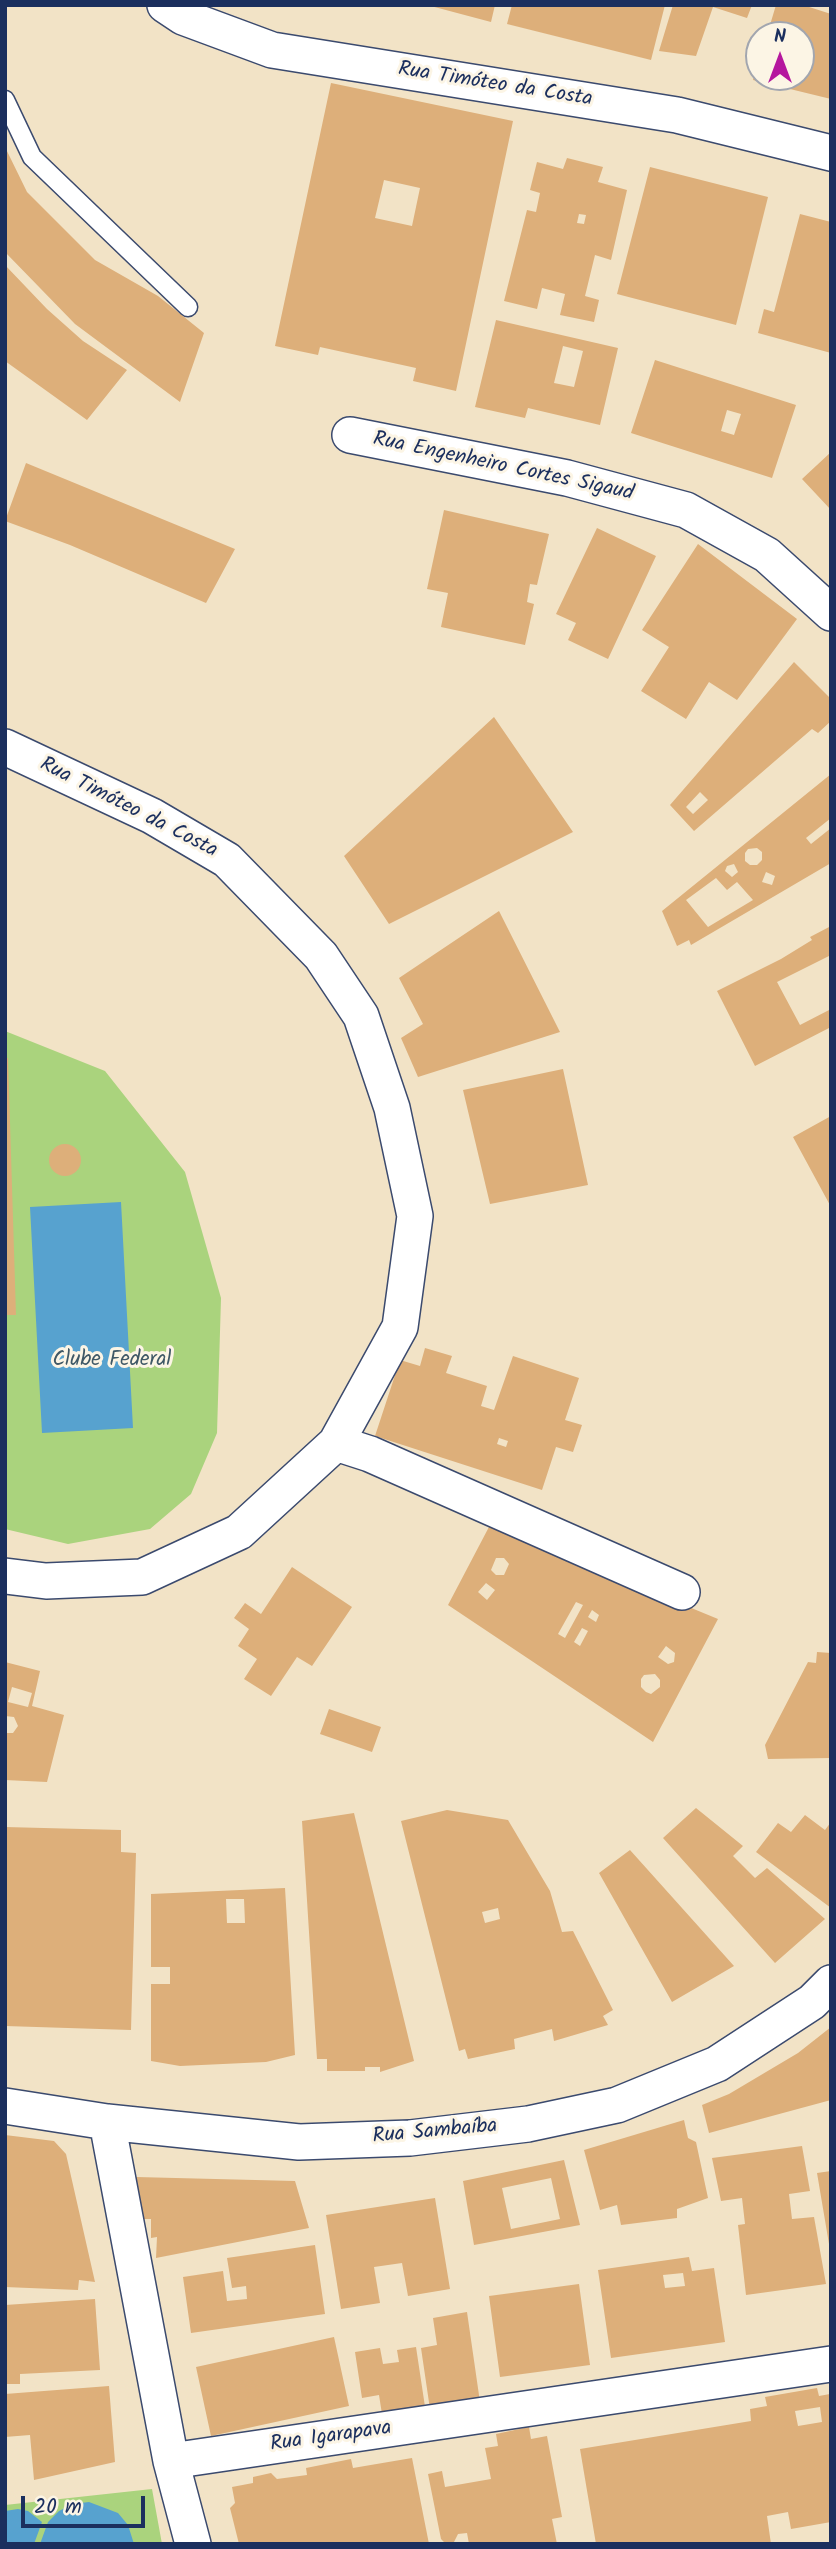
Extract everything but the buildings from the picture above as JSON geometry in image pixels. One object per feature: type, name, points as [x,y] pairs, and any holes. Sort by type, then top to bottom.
[{"type":"street","name":"Rua Timóteo da Costa","points":[[165,5],[184,18],[271,50],[677,115],[831,153]]},
{"type":"street","name":"Rua Engenheiro Cortes Sigaud","points":[[350,435],[567,478],[686,510],[767,555],[831,613]]},
{"type":"street","name":"Rua Timóteo da Costa","points":[[5,747],[152,816],[227,860],[321,956],[361,1016],[392,1108],[415,1216],[400,1327],[336,1443],[239,1532],[142,1577],[46,1581],[5,1576]]},
{"type":"street","points":[[336,1443],[382,1459],[682,1592]]},
{"type":"street","name":"Rua Sambaíba","points":[[5,2106],[107,2122],[299,2142],[410,2138],[528,2124],[617,2105],[717,2064],[812,2002],[831,1983]]},
{"type":"street","points":[[107,2122],[171,2461],[193,2544]]},
{"type":"street","name":"Rua Igarapava","points":[[171,2461],[831,2364]]},
{"type":"lane","points":[[5,100],[32,157],[188,307]]},
{"type":"green space","name":"Clube Federal","points":[[5,1031],[105,1071],[185,1172],[221,1298],[217,1433],[191,1494],[150,1529],[68,1544],[5,1529]]},
{"type":"green space","points":[[152,2489],[162,2544],[5,2544],[5,2505]]},
{"type":"water","points":[[121,1202],[133,1428],[42,1433],[30,1207]]},
{"type":"water","points":[[89,2502],[118,2513],[128,2525],[134,2544],[40,2544],[48,2522],[59,2511],[73,2504]]},
{"type":"water","points":[[5,2511],[28,2511],[42,2522],[34,2544],[5,2544]]}]
